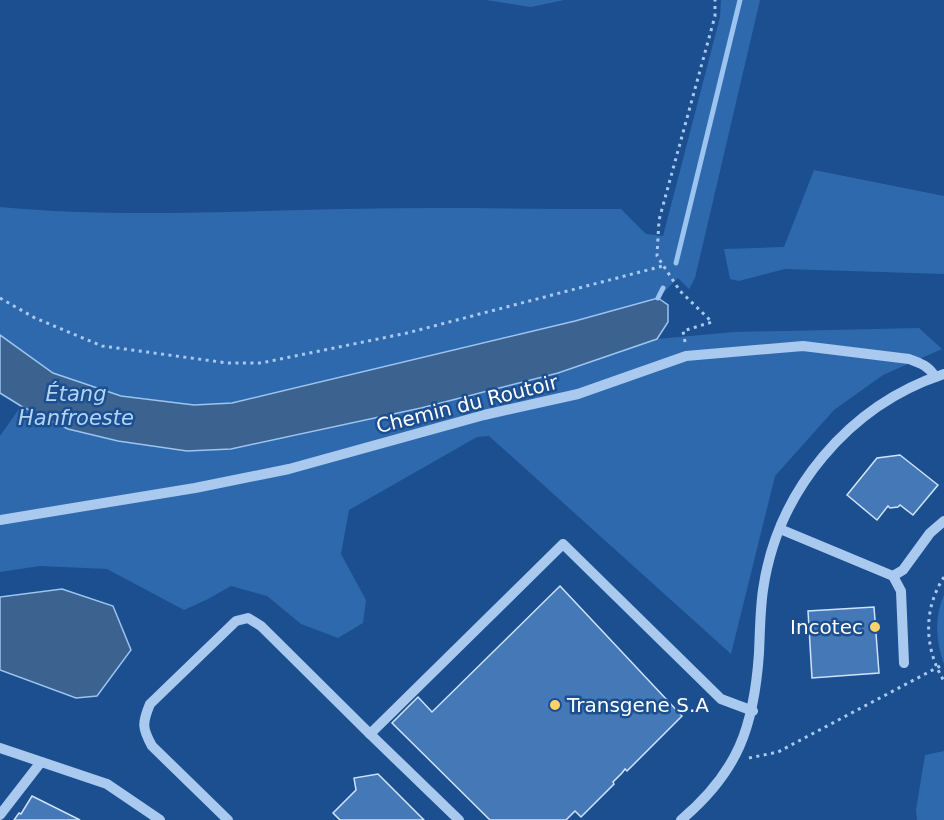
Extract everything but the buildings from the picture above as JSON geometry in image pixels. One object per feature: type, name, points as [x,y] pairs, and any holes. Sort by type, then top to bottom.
[{"type":"street","name":"Chemin du Routoir","points":[[0,520],[195,488],[289,469],[483,415],[578,394],[686,356],[803,346],[909,359],[921,363],[939,376]]},
{"type":"street","points":[[681,820],[708,796],[736,757],[746,734],[753,711],[764,588],[772,551],[792,503],[807,476],[816,462],[873,409],[939,376]]},
{"type":"street","points":[[893,576],[903,570],[930,533],[944,521]]},
{"type":"street","points":[[780,529],[893,576],[901,591],[904,663]]},
{"type":"street","points":[[370,734],[563,544],[721,699],[753,711]]},
{"type":"street","points":[[228,820],[152,746],[144,732],[143,719],[150,704],[236,621],[248,618],[261,626],[459,820]]},
{"type":"street","points":[[0,748],[107,784],[160,820]]},
{"type":"street","points":[[0,815],[41,762]]},
{"type":"path","points":[[686,356],[683,331],[712,322],[680,291],[657,256],[659,220],[715,16],[715,0]]},
{"type":"path","points":[[0,298],[34,318],[102,346],[228,363],[261,363],[407,333],[663,266]]},
{"type":"path","points":[[944,577],[937,588],[929,614],[929,641],[936,668],[944,681]]},
{"type":"path","points":[[736,757],[761,756],[778,752],[944,664]]},
{"type":"shaded area","points":[[486,0],[564,0],[531,7]]},
{"type":"shaded area","points":[[721,0],[760,0],[695,278],[689,289],[678,278],[658,298],[575,321],[232,403],[194,405],[121,396],[53,373],[0,335],[0,207],[129,213],[379,208],[621,209],[646,234],[663,236],[720,17]]},
{"type":"shaded area","points":[[814,170],[944,196],[944,274],[785,269],[739,281],[730,279],[724,249],[784,247]]},
{"type":"shaded area","points":[[919,328],[942,349],[883,375],[834,410],[775,476],[731,654],[489,436],[477,437],[349,510],[341,554],[366,600],[363,623],[338,638],[301,624],[267,596],[231,586],[184,610],[107,569],[40,566],[0,572],[0,436],[21,406],[68,429],[286,438],[421,408],[558,373],[657,339],[734,332]]},
{"type":"shaded area","points":[[944,595],[944,664],[939,647],[937,621]]},
{"type":"shaded area","points":[[944,751],[944,820],[917,820],[916,810],[925,755]]},
{"type":"water","name":"Étang Hanfroeste","points":[[658,298],[668,305],[668,322],[657,339],[558,373],[421,408],[231,449],[187,451],[118,441],[68,429],[0,393],[0,335],[53,373],[121,396],[194,405],[232,403],[575,321]]},
{"type":"water","points":[[62,589],[113,606],[131,650],[97,696],[76,698],[0,670],[0,597]]},
{"type":"waterway","points":[[676,263],[740,0]]},
{"type":"waterway","points":[[658,298],[663,288]]},
{"type":"place","name":"Incotec","points":[[875,627]]},
{"type":"place","name":"Transgene S.A","points":[[555,705]]}]
